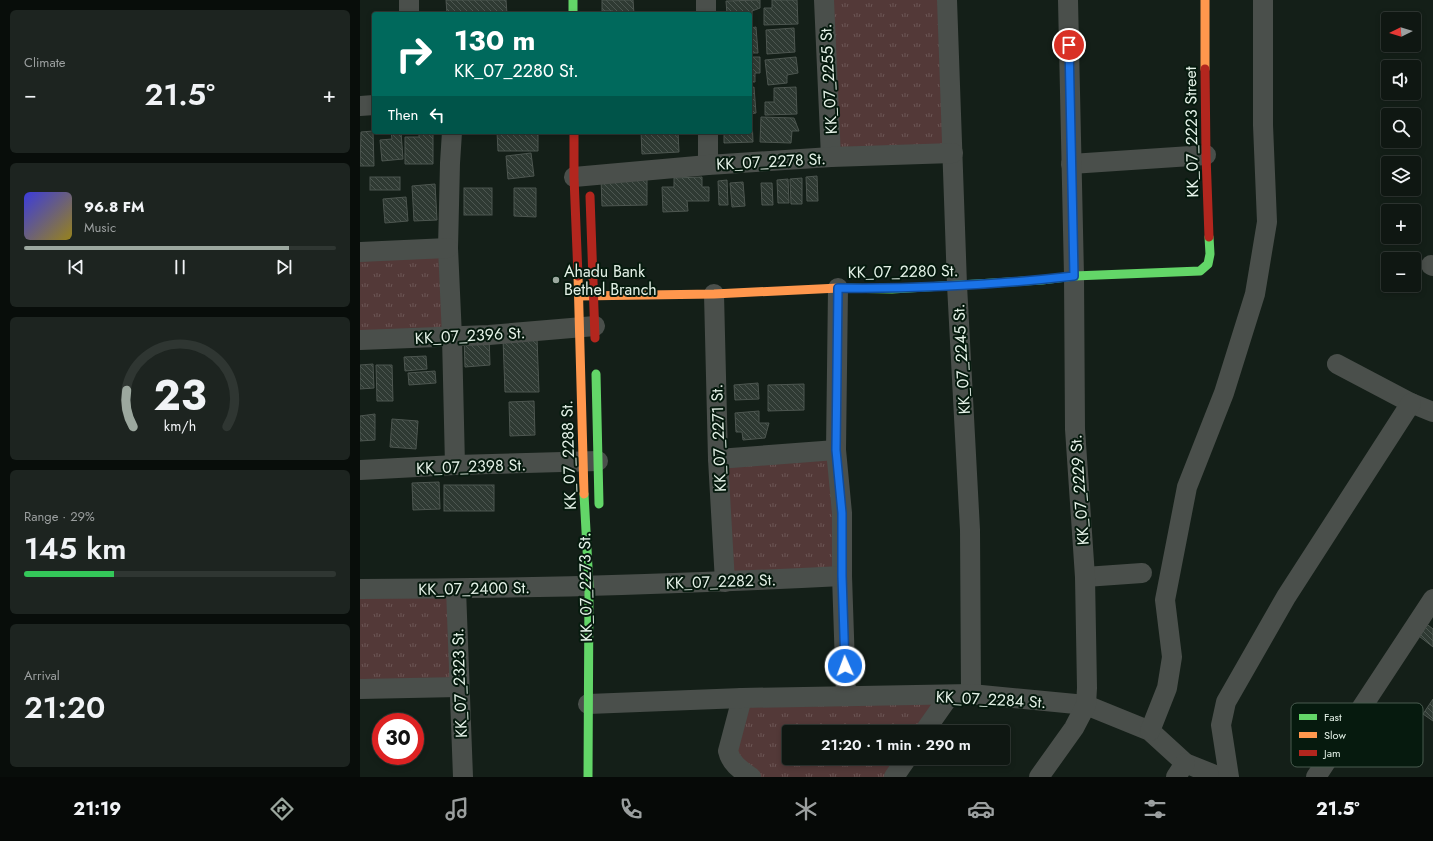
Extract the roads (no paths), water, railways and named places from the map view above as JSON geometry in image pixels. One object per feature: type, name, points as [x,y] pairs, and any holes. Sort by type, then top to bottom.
[{"type":"main road","points":[[572,0],[573,12]]},
{"type":"main road","name":"KK_07_2223 Street","points":[[1205,0],[1206,155],[1210,254],[1208,264]]},
{"type":"main road","name":"KK_07_2288 St.","points":[[575,134],[587,178],[579,296],[588,326],[590,462],[597,585],[598,703],[588,777]]},
{"type":"main road","points":[[587,178],[595,295],[588,326],[596,350]]},
{"type":"main road","name":"KK_07_2280 St.","points":[[579,296],[714,294],[838,288],[892,289],[1042,280],[1074,276],[1200,271],[1208,264]]},
{"type":"main road","name":"KK_07_2273 St.","points":[[596,366],[590,462],[599,516]]},
{"type":"street","points":[[409,0],[410,12]]},
{"type":"street","points":[[706,0],[706,12]]},
{"type":"street","name":"KK_07_2255 St.","points":[[824,0],[831,157]]},
{"type":"street","name":"KK_07_2245 St.","points":[[947,0],[957,285],[970,530],[971,694]]},
{"type":"street","name":"KK_07_2229 St.","points":[[1068,0],[1074,276],[1075,430],[1085,577],[1086,705]]},
{"type":"street","points":[[1150,731],[1167,688],[1172,657],[1165,600],[1187,487],[1224,393],[1255,294],[1267,222],[1263,125],[1262,0]]},
{"type":"street","points":[[360,106],[372,105]]},
{"type":"street","points":[[452,134],[448,248],[455,465]]},
{"type":"street","points":[[708,134],[708,165]]},
{"type":"street","name":"KK_07_2278 St.","points":[[587,178],[708,165],[831,157],[953,153]]},
{"type":"street","points":[[1071,164],[1206,155]]},
{"type":"street","points":[[360,252],[448,248]]},
{"type":"street","points":[[838,288],[836,450],[842,513],[842,576],[846,696]]},
{"type":"street","name":"KK_07_2271 St.","points":[[714,294],[718,459],[725,582]]},
{"type":"street","name":"KK_07_2396 St.","points":[[360,340],[489,335],[588,326]]},
{"type":"street","points":[[1337,364],[1411,403],[1433,412]]},
{"type":"street","points":[[1229,777],[1221,724],[1226,702],[1286,597],[1411,403]]},
{"type":"street","points":[[718,459],[836,450]]},
{"type":"street","name":"KK_07_2398 St.","points":[[360,470],[455,465],[590,462]]},
{"type":"street","points":[[1085,577],[1142,573]]},
{"type":"street","name":"KK_07_2282 St.","points":[[597,585],[725,582],[842,576]]},
{"type":"street","name":"KK_07_2400 St.","points":[[360,589],[456,589],[597,585]]},
{"type":"street","name":"KK_07_2323 St.","points":[[456,589],[463,777]]},
{"type":"street","points":[[1365,703],[1433,599]]},
{"type":"street","points":[[360,689],[459,687]]},
{"type":"street","name":"KK_07_2284 St.","points":[[598,703],[742,698],[971,694],[1086,705],[1150,731],[1181,770],[1220,777]]},
{"type":"street","points":[[929,725],[950,695]]},
{"type":"street","points":[[742,698],[728,751],[729,757],[735,765],[751,777]]},
{"type":"street","points":[[1039,777],[1074,728],[1086,705]]},
{"type":"street","points":[[894,777],[902,765]]},
{"type":"street","points":[[1316,777],[1323,767]]},
{"type":"place","name":"Ahadu Bank Bethel Branch","points":[[556,280]]}]
